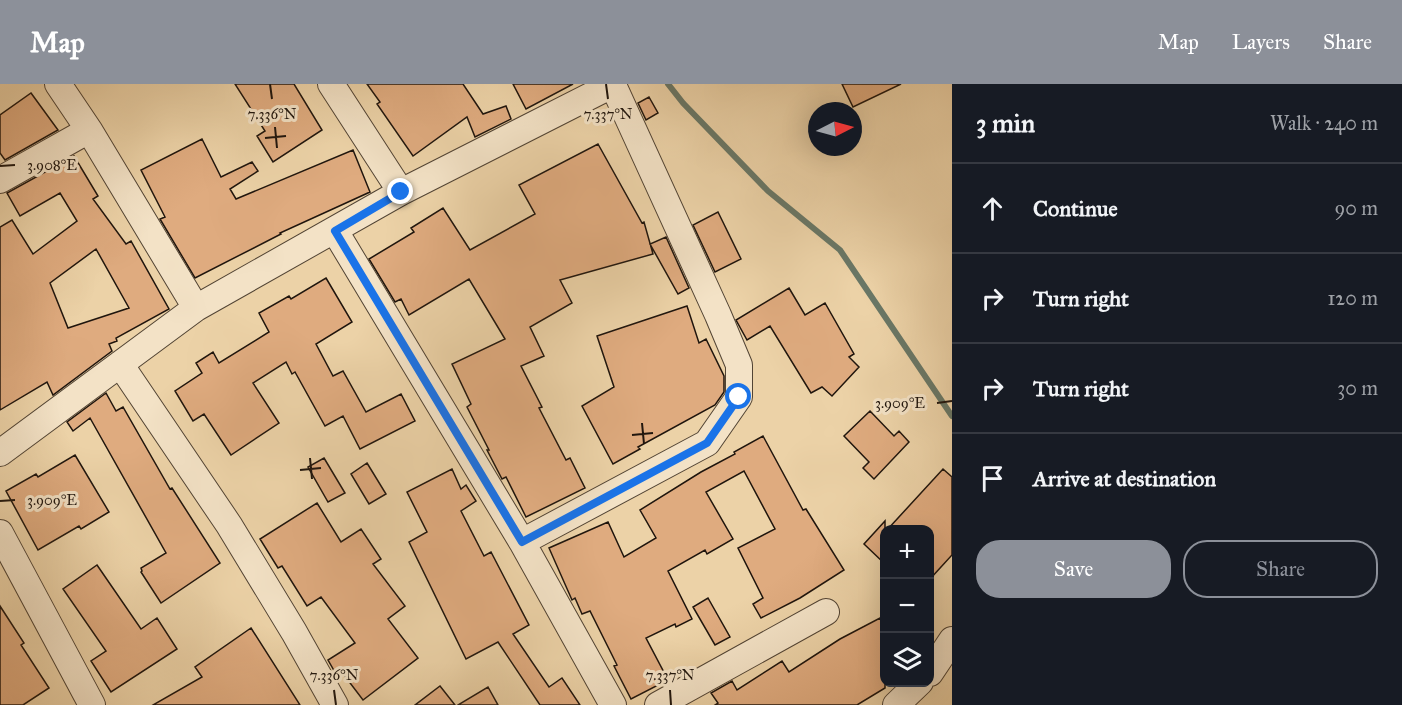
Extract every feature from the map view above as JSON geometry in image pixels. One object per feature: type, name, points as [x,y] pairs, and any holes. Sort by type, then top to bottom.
[{"type":"street","points":[[58,84],[89,130],[196,308]]},
{"type":"street","points":[[331,84],[401,192]]},
{"type":"street","points":[[0,453],[196,308],[401,192],[613,84],[735,355],[739,365],[739,397],[707,443],[522,542]]},
{"type":"street","points":[[0,180],[89,130]]},
{"type":"street","points":[[335,231],[522,542],[613,705]]},
{"type":"street","points":[[120,364],[230,525],[335,705]]},
{"type":"street","points":[[0,533],[92,705]]},
{"type":"street","points":[[658,705],[826,612]]},
{"type":"street","points":[[934,667],[952,640]]},
{"type":"street","points":[[896,705],[915,687]]},
{"type":"building","points":[[235,84],[294,84],[322,130],[273,162],[257,136],[265,131]]},
{"type":"building","points":[[367,84],[463,84],[483,114],[506,106],[511,119],[475,137],[467,117],[413,156],[377,104],[380,102]]},
{"type":"building","points":[[513,84],[573,84],[526,109]]},
{"type":"building","points":[[842,84],[901,84],[862,103],[851,102]]},
{"type":"building","points":[[31,93],[58,130],[5,160],[0,153],[0,115]]},
{"type":"building","points":[[649,97],[658,113],[646,120],[638,103]]},
{"type":"building","points":[[202,139],[221,177],[252,162],[258,171],[230,189],[236,199],[353,150],[370,192],[280,233],[195,278],[160,219],[165,217],[141,170]]},
{"type":"building","points":[[598,144],[642,223],[644,222],[653,254],[560,280],[572,303],[530,327],[544,356],[521,366],[542,407],[539,408],[566,460],[570,458],[585,488],[526,517],[506,477],[502,479],[487,450],[489,450],[467,407],[471,404],[452,364],[505,339],[469,279],[409,315],[401,299],[395,302],[369,259],[414,232],[411,228],[443,208],[470,250],[535,214],[519,185]]},
{"type":"building","points":[[74,156],[98,196],[93,199],[126,244],[131,241],[169,309],[116,338],[117,341],[109,344],[112,351],[53,395],[47,382],[0,410],[0,227],[12,220],[33,254],[77,221],[60,193],[20,216],[7,193]],"holes":[[[96,249],[129,308],[68,328],[50,283]]]},
{"type":"building","points":[[718,212],[741,259],[715,272],[693,225]]},
{"type":"building","points":[[666,237],[689,288],[678,294],[650,244]]},
{"type":"building","points":[[326,278],[352,322],[316,344],[333,376],[343,371],[366,412],[401,394],[415,421],[360,449],[343,416],[325,426],[295,372],[292,374],[286,362],[253,383],[279,423],[231,455],[204,414],[193,421],[175,391],[202,373],[196,363],[213,352],[219,363],[269,332],[259,313],[289,296],[291,299]]},
{"type":"building","points":[[789,288],[805,315],[825,303],[854,354],[849,357],[859,367],[832,396],[822,387],[811,393],[770,326],[747,340],[736,320]]},
{"type":"building","points":[[687,306],[699,343],[706,339],[724,376],[724,392],[715,405],[638,447],[640,449],[613,464],[582,406],[614,387],[597,336]]},
{"type":"building","points":[[106,393],[116,411],[123,407],[170,489],[172,488],[220,563],[161,603],[141,572],[141,568],[166,553],[90,418],[73,431],[67,422]]},
{"type":"building","points":[[870,411],[894,436],[899,431],[909,442],[874,479],[863,468],[869,462],[844,436]]},
{"type":"building","points":[[763,436],[803,510],[806,509],[844,570],[800,598],[761,618],[753,604],[763,598],[738,548],[775,529],[744,471],[706,492],[733,539],[707,554],[705,550],[668,571],[692,619],[676,627],[675,624],[646,638],[668,680],[631,699],[590,611],[582,614],[575,598],[572,600],[549,548],[608,522],[624,557],[656,538],[640,510]]},
{"type":"building","points":[[75,455],[109,512],[81,529],[79,526],[38,550],[6,491],[36,474],[38,477]]},
{"type":"building","points":[[324,458],[345,493],[328,502],[308,467]]},
{"type":"building","points":[[367,463],[386,494],[369,504],[351,474]]},
{"type":"building","points":[[452,469],[461,489],[466,485],[476,501],[461,511],[484,556],[491,552],[529,625],[513,634],[549,687],[562,678],[580,705],[540,705],[498,642],[466,659],[409,542],[427,532],[407,492]]},
{"type":"building","points":[[943,469],[952,477],[952,555],[934,575],[934,525],[892,525]]},
{"type":"building","points":[[317,503],[341,542],[361,529],[381,559],[373,564],[405,606],[388,619],[418,658],[363,700],[341,671],[336,674],[328,660],[355,643],[321,597],[307,606],[282,566],[278,568],[260,539]]},
{"type":"building","points":[[880,526],[880,559],[864,544]]},
{"type":"building","points":[[97,565],[141,629],[157,618],[177,649],[111,692],[91,661],[106,651],[63,589]]},
{"type":"building","points":[[708,598],[730,637],[715,645],[693,607]]},
{"type":"building","points":[[0,606],[24,643],[21,645],[49,688],[23,705],[0,705]]},
{"type":"building","points":[[880,618],[880,687],[885,688],[857,705],[715,705],[718,703],[711,693],[732,681],[737,690],[782,661],[789,672],[840,639]]},
{"type":"building","points":[[251,628],[300,705],[153,705],[202,677],[195,667]]},
{"type":"building","points":[[440,686],[455,705],[415,705]]},
{"type":"building","points":[[488,687],[498,705],[458,705]]},
{"type":"waterway","points":[[668,84],[683,103],[768,191],[840,250],[952,416]]},
{"type":"route","points":[[401,192],[335,231],[522,542],[707,443],[739,397]]}]
